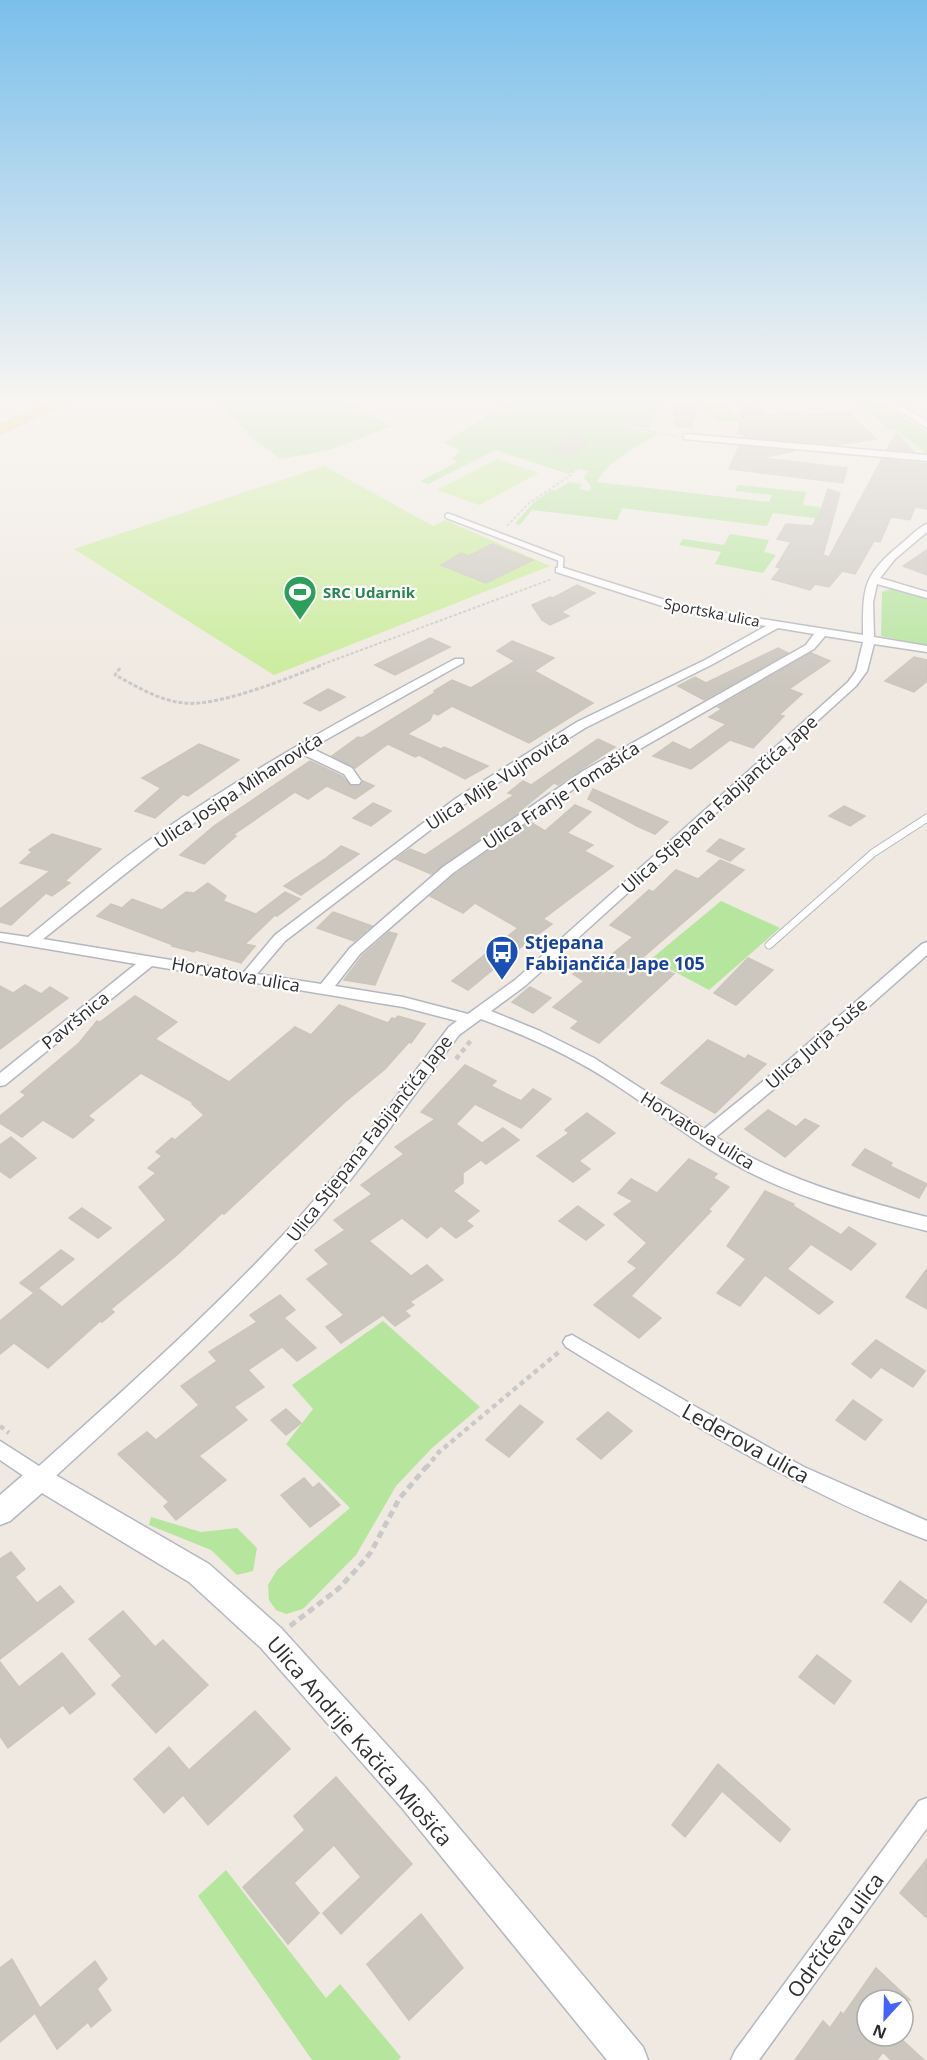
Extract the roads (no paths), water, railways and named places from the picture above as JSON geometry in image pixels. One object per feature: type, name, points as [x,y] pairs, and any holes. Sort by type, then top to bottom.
[{"type":"main road","name":"Ulica Stjepana Fabijančića Jape","points":[[0,1512],[40,1478]]},
{"type":"main road","name":"Ulica Andrije Kačića Miošića","points":[[40,1478],[199,1573],[271,1638],[413,1797],[630,2060]]},
{"type":"street","points":[[927,527],[873,579],[927,595]]},
{"type":"street","name":"Sportska ulica","points":[[565,571],[685,610],[927,649]]},
{"type":"street","name":"Ulica Stjepana Fabijančića Jape","points":[[40,1478],[172,1358],[291,1238],[349,1168],[454,1031],[520,983],[852,684],[865,664],[869,592],[873,579]]},
{"type":"street","name":"Ulica Mije Vujnovića","points":[[248,976],[265,952],[280,938],[459,802],[581,725],[709,662],[776,625]]},
{"type":"street","name":"Ulica Franje Tomašića","points":[[325,989],[355,951],[448,870],[587,774],[810,647],[821,633]]},
{"type":"street","name":"Ulica Josipa Mihanovića","points":[[32,941],[162,837],[300,748],[459,661]]},
{"type":"street","points":[[300,748],[348,771],[355,781]]},
{"type":"street","name":"Horvatova ulica","points":[[0,937],[403,1002],[475,1016],[525,1029],[622,1081],[704,1138],[770,1175],[842,1202],[926,1223]]},
{"type":"street","name":"Ulica Jurja Suše","points":[[704,1138],[793,1065],[927,946]]},
{"type":"street","name":"Pavršnica","points":[[0,1081],[150,960]]},
{"type":"street","name":"Lederova ulica","points":[[572,1342],[689,1413],[796,1473],[927,1531]]},
{"type":"street","points":[[0,1449],[40,1478]]},
{"type":"street","name":"Odrčićeva ulica","points":[[744,2060],[927,1809]]},
{"type":"lane","points":[[448,516],[561,559],[565,571]]},
{"type":"lane","points":[[769,945],[873,853],[927,818]]},
{"type":"place","name":"SRC Udarnik","points":[[300,621]]},
{"type":"place","name":"Stjepana Fabijančića Jape 105","points":[[502,981]]}]
